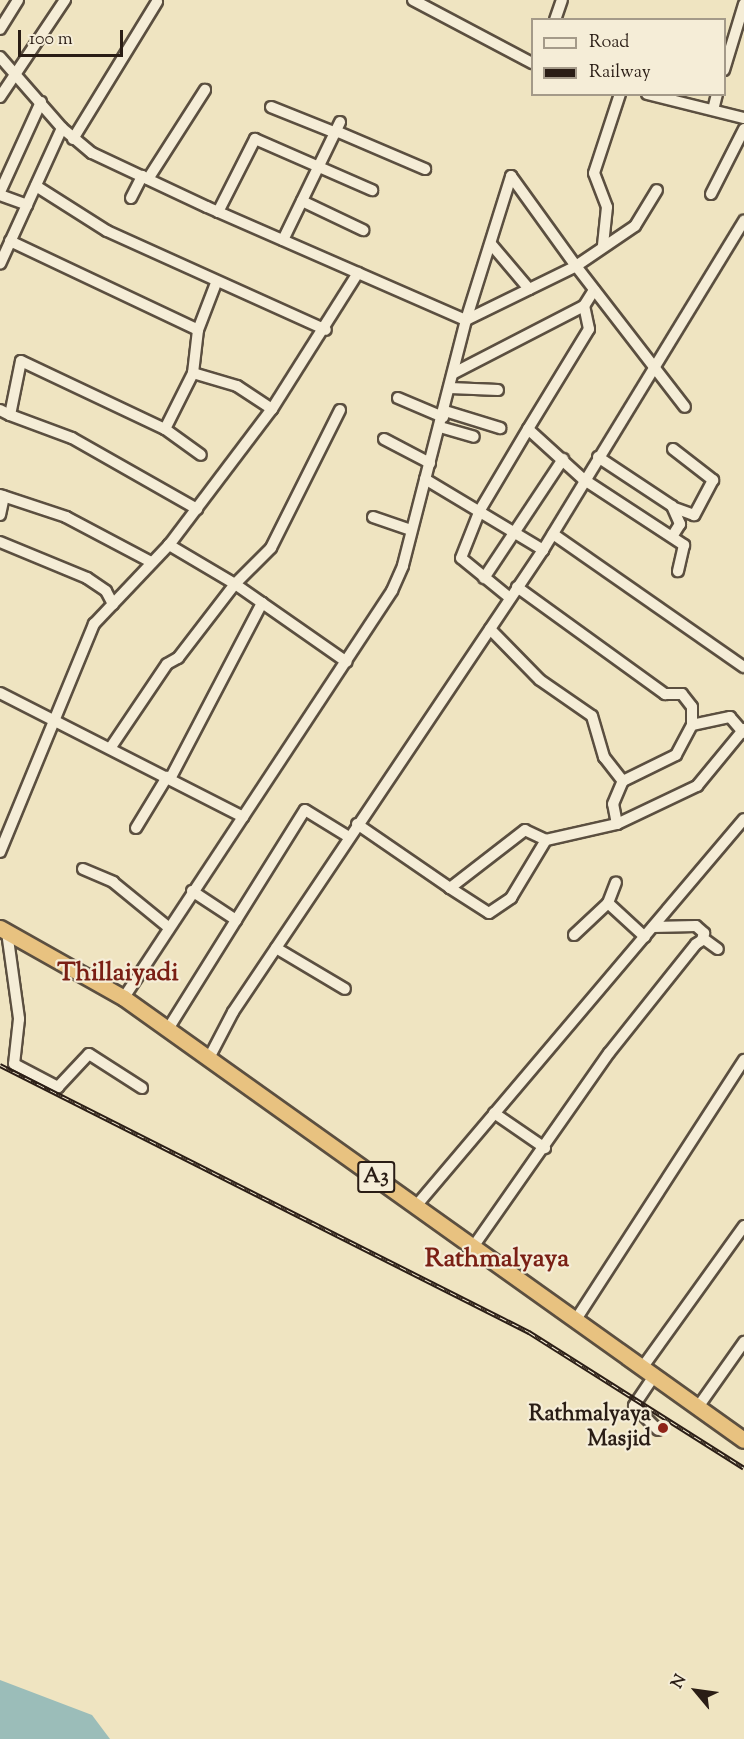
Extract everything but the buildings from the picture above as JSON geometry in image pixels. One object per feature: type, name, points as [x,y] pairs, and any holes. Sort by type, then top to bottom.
[{"type":"highway","name":"A3","points":[[3,930],[124,998],[744,1440]]},
{"type":"street","points":[[0,29],[18,0]]},
{"type":"street","points":[[0,97],[18,75],[65,0]]},
{"type":"street","points":[[413,0],[531,62]]},
{"type":"street","points":[[556,18],[562,0]]},
{"type":"street","points":[[73,139],[157,2]]},
{"type":"street","points":[[726,63],[744,4]]},
{"type":"street","points":[[0,57],[73,139],[145,178],[218,212],[466,320],[576,266],[603,245],[634,226],[657,190]]},
{"type":"street","points":[[130,198],[205,90]]},
{"type":"street","points":[[603,245],[607,207],[594,173],[619,96]]},
{"type":"street","points":[[655,96],[744,118]]},
{"type":"street","points":[[713,110],[716,96]]},
{"type":"street","points":[[27,205],[0,193],[41,102]]},
{"type":"street","points":[[271,107],[337,129],[425,169]]},
{"type":"street","points":[[0,264],[62,128]]},
{"type":"street","points":[[283,240],[337,129]]},
{"type":"street","points":[[711,194],[744,129]]},
{"type":"street","points":[[218,212],[255,139],[372,190]]},
{"type":"street","points":[[124,998],[168,927],[347,662],[392,591],[443,418],[466,320],[511,176],[594,290],[685,407]]},
{"type":"street","points":[[36,186],[106,231],[216,284],[326,330]]},
{"type":"street","points":[[302,201],[363,230]]},
{"type":"street","points":[[209,1058],[276,948],[543,550],[583,479],[744,221]]},
{"type":"street","points":[[10,241],[198,330]]},
{"type":"street","points":[[491,244],[529,289]]},
{"type":"street","points":[[0,852],[94,624],[169,545],[197,508],[272,408],[326,330],[358,273]]},
{"type":"street","points":[[165,429],[194,373],[198,330],[216,284]]},
{"type":"street","points":[[454,373],[584,306],[594,290]]},
{"type":"street","points":[[510,598],[461,558],[480,510],[589,329],[584,306]]},
{"type":"street","points":[[197,508],[72,438],[5,412],[21,360],[165,429],[201,455]]},
{"type":"street","points":[[194,373],[237,386],[272,408]]},
{"type":"street","points":[[450,388],[498,390]]},
{"type":"street","points":[[398,398],[443,418],[474,437]]},
{"type":"street","points":[[111,747],[167,664],[178,658],[235,584],[271,548],[340,410]]},
{"type":"street","points":[[443,418],[500,428]]},
{"type":"street","points":[[528,429],[583,479],[672,537],[686,550],[678,571]]},
{"type":"street","points":[[384,439],[430,463]]},
{"type":"street","points":[[598,457],[672,506],[694,515],[713,480],[673,449]]},
{"type":"street","points":[[484,578],[563,459]]},
{"type":"street","points":[[425,479],[543,550]]},
{"type":"street","points":[[0,515],[2,495],[66,518],[151,562]]},
{"type":"street","points":[[672,506],[680,524],[672,537]]},
{"type":"street","points":[[373,517],[411,530]]},
{"type":"street","points":[[553,534],[744,667]]},
{"type":"street","points":[[0,542],[87,578],[106,591],[112,604]]},
{"type":"street","points":[[169,545],[235,584],[347,662]]},
{"type":"street","points":[[518,587],[665,694],[682,694],[692,707],[692,725],[676,755],[623,781],[614,804],[617,824]]},
{"type":"street","points":[[136,828],[168,778],[262,603]]},
{"type":"street","points":[[490,629],[540,680],[592,716],[604,757],[623,781]]},
{"type":"street","points":[[0,693],[111,747],[243,816]]},
{"type":"street","points":[[450,888],[525,830],[546,840],[617,824],[697,786],[743,731],[730,717],[692,725]]},
{"type":"street","points":[[168,1029],[305,810],[349,837]]},
{"type":"street","points":[[416,1206],[744,819]]},
{"type":"street","points":[[357,825],[489,913],[511,898],[546,840]]},
{"type":"street","points":[[83,869],[113,882],[168,927]]},
{"type":"street","points":[[574,935],[608,903],[616,882]]},
{"type":"street","points":[[192,891],[236,920]]},
{"type":"street","points":[[608,903],[645,937]]},
{"type":"street","points":[[473,1247],[545,1148],[609,1053],[702,940],[704,933],[696,926],[653,927]]},
{"type":"street","points":[[3,930],[19,1019],[14,1064],[58,1088],[89,1054],[142,1088]]},
{"type":"street","points":[[702,940],[718,949]]},
{"type":"street","points":[[276,948],[345,989]]},
{"type":"street","points":[[574,1321],[744,1060]]},
{"type":"street","points":[[494,1113],[545,1148]]},
{"type":"street","points":[[658,1430],[634,1406],[648,1372],[744,1226]]},
{"type":"street","points":[[698,1407],[744,1342]]},
{"type":"water","points":[[0,1680],[92,1715],[110,1739],[0,1739]]},
{"type":"railway","points":[[0,1065],[529,1332],[744,1468]]},
{"type":"place","name":"Rathmalyaya Masjid","points":[[663,1428]]},
{"type":"district","name":"Thillaiyadi","points":[[118,974]]},
{"type":"district","name":"Rathmalyaya","points":[[497,1260]]}]
